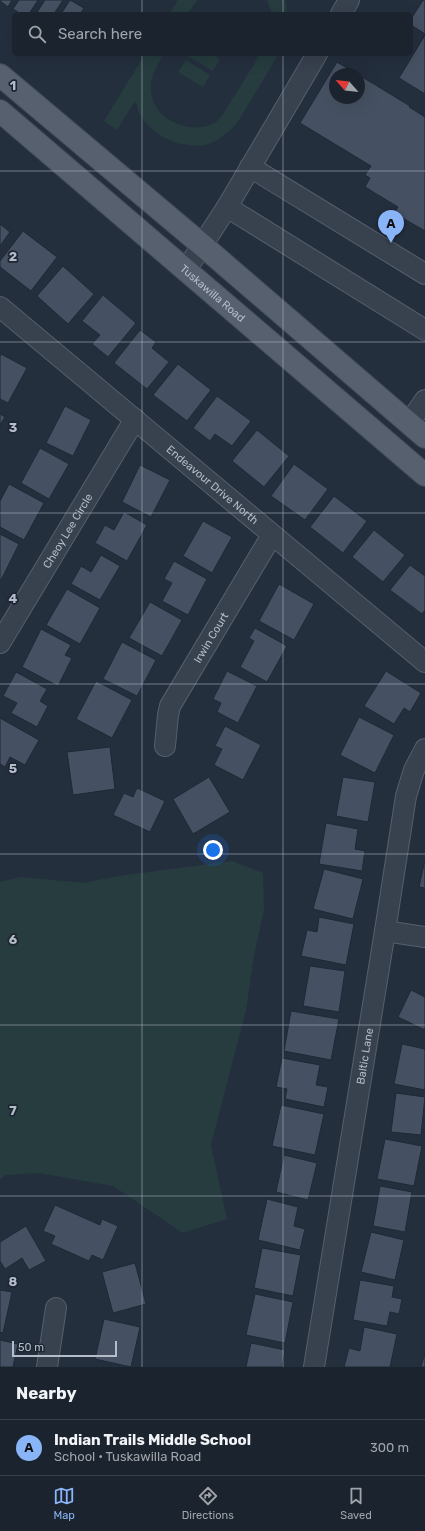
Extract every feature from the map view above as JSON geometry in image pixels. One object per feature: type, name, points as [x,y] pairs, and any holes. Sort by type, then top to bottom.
[{"type":"main road","points":[[0,75],[419,427]]},
{"type":"main road","name":"Tuskawilla Road","points":[[0,111],[425,475]]},
{"type":"street","points":[[342,12],[349,0]]},
{"type":"street","points":[[186,270],[227,207],[316,56]]},
{"type":"street","points":[[250,167],[425,274]]},
{"type":"street","points":[[227,207],[425,330]]},
{"type":"street","name":"Endeavour Drive North","points":[[0,307],[425,662]]},
{"type":"street","points":[[419,427],[425,400]]},
{"type":"street","name":"Cheoy Lee Circle","points":[[0,643],[135,419]]},
{"type":"street","name":"Irwin Court","points":[[165,746],[170,706],[272,535]]},
{"type":"street","name":"Baltic Lane","points":[[314,1367],[406,796],[414,770],[425,749]]},
{"type":"street","points":[[385,931],[425,937]]},
{"type":"street","points":[[47,1367],[56,1308]]},
{"type":"green space","points":[[178,0],[197,0],[189,12],[170,12]]},
{"type":"green space","points":[[267,0],[285,0],[288,12],[271,12]]},
{"type":"green space","points":[[144,56],[163,56],[151,82],[153,99],[161,113],[174,122],[182,125],[190,127],[204,127],[211,125],[219,119],[259,56],[278,56],[237,123],[221,138],[212,143],[201,146],[189,145],[167,139],[154,131],[148,125],[139,113],[135,101],[117,130],[104,121]]},
{"type":"green space","points":[[188,56],[215,56],[220,59],[213,71]]},
{"type":"green space","points":[[186,60],[210,75],[203,87],[178,72]]},
{"type":"green space","points":[[232,861],[263,873],[264,910],[254,955],[246,1010],[211,1145],[227,1219],[183,1233],[113,1186],[39,1173],[6,1175],[0,1179],[0,882],[21,877],[84,883],[119,876]]},
{"type":"building","points":[[0,0],[12,0],[8,7]]},
{"type":"building","points":[[19,0],[38,0],[30,12],[18,12],[13,9]]},
{"type":"building","points":[[45,0],[63,0],[55,12],[37,12]]},
{"type":"building","points":[[70,0],[84,8],[81,12],[62,12]]},
{"type":"building","points":[[423,0],[425,0],[425,34],[413,26],[413,16]]},
{"type":"building","points":[[425,35],[425,94],[399,78]]},
{"type":"building","points":[[337,62],[347,68],[333,68]]},
{"type":"building","points":[[329,75],[329,104],[365,104],[365,79],[425,117],[425,231],[394,213],[398,207],[365,187],[370,178],[365,175],[371,166],[300,123]]},
{"type":"building","points":[[0,224],[10,232],[0,246]]},
{"type":"building","points":[[23,231],[57,257],[31,291],[0,267],[0,261]]},
{"type":"building","points":[[63,266],[94,294],[68,324],[37,296]]},
{"type":"building","points":[[103,295],[136,323],[108,357],[92,344],[100,335],[82,321]]},
{"type":"building","points":[[140,330],[156,342],[152,348],[169,362],[147,389],[114,363]]},
{"type":"building","points":[[1,354],[27,368],[8,403],[0,399]]},
{"type":"building","points":[[178,364],[211,390],[187,421],[153,395]]},
{"type":"building","points":[[217,396],[251,421],[232,446],[215,434],[210,441],[193,428]]},
{"type":"building","points":[[65,406],[91,420],[73,456],[46,443]]},
{"type":"building","points":[[0,414],[5,417],[0,425]]},
{"type":"building","points":[[257,430],[289,456],[264,487],[232,461]]},
{"type":"building","points":[[40,448],[69,464],[49,499],[21,483]]},
{"type":"building","points":[[294,464],[328,489],[305,520],[271,496]]},
{"type":"building","points":[[140,465],[170,480],[151,517],[122,502]]},
{"type":"building","points":[[9,484],[44,503],[24,540],[0,527],[0,501]]},
{"type":"building","points":[[334,496],[367,521],[343,553],[310,527]]},
{"type":"building","points":[[124,512],[147,525],[127,561],[95,543],[105,525],[114,530]]},
{"type":"building","points":[[203,521],[232,537],[212,573],[183,556]]},
{"type":"building","points":[[374,530],[405,555],[383,582],[352,557]]},
{"type":"building","points":[[0,534],[19,544],[1,580],[0,580]]},
{"type":"building","points":[[101,555],[120,566],[100,600],[71,584],[81,566],[91,572]]},
{"type":"building","points":[[174,561],[207,579],[188,615],[162,601],[172,583],[164,579]]},
{"type":"building","points":[[410,565],[425,576],[425,610],[422,614],[390,590]]},
{"type":"building","points":[[279,584],[314,604],[294,640],[259,621]]},
{"type":"building","points":[[67,589],[100,608],[80,644],[46,625]]},
{"type":"building","points":[[150,602],[182,620],[162,656],[129,638]]},
{"type":"building","points":[[255,628],[287,646],[267,682],[240,667],[254,641],[249,638]]},
{"type":"building","points":[[41,629],[71,645],[65,655],[72,658],[58,686],[22,667]]},
{"type":"building","points":[[122,642],[156,660],[137,696],[103,679]]},
{"type":"building","points":[[227,671],[257,686],[238,723],[217,712],[221,703],[213,699]]},
{"type":"building","points":[[386,671],[421,693],[410,712],[404,708],[394,724],[364,706]]},
{"type":"building","points":[[16,672],[47,689],[40,701],[48,706],[37,727],[11,713],[17,703],[3,696]]},
{"type":"building","points":[[96,681],[132,700],[112,738],[76,719]]},
{"type":"building","points":[[359,717],[394,735],[375,773],[340,755]]},
{"type":"building","points":[[0,718],[39,740],[25,765],[10,757],[5,767],[0,764]]},
{"type":"building","points":[[225,726],[261,745],[243,780],[214,765],[222,749],[215,746]]},
{"type":"building","points":[[110,747],[115,789],[73,795],[67,752]]},
{"type":"building","points":[[209,777],[230,812],[193,834],[173,799]]},
{"type":"building","points":[[343,777],[375,782],[368,822],[336,816]]},
{"type":"building","points":[[137,788],[165,801],[150,832],[113,815],[124,793],[133,797]]},
{"type":"building","points":[[326,823],[358,829],[355,849],[365,851],[362,871],[319,864]]},
{"type":"building","points":[[425,860],[425,888],[419,887]]},
{"type":"building","points":[[324,869],[363,879],[353,919],[313,909]]},
{"type":"building","points":[[319,917],[354,924],[346,965],[301,956],[307,930],[317,932]]},
{"type":"building","points":[[310,966],[345,971],[339,1012],[303,1006]]},
{"type":"building","points":[[411,990],[425,997],[425,1030],[398,1017]]},
{"type":"building","points":[[291,1011],[339,1019],[331,1060],[284,1051]]},
{"type":"building","points":[[402,1044],[425,1049],[425,1090],[394,1084]]},
{"type":"building","points":[[282,1058],[320,1065],[316,1085],[328,1087],[324,1107],[285,1099],[287,1089],[276,1087]]},
{"type":"building","points":[[396,1093],[425,1097],[421,1135],[391,1132]]},
{"type":"building","points":[[281,1105],[324,1114],[315,1155],[272,1146]]},
{"type":"building","points":[[385,1139],[422,1146],[414,1186],[377,1179]]},
{"type":"building","points":[[284,1155],[317,1163],[308,1200],[276,1192]]},
{"type":"building","points":[[380,1186],[412,1192],[405,1232],[373,1226]]},
{"type":"building","points":[[267,1199],[298,1207],[294,1226],[305,1229],[300,1250],[258,1240]]},
{"type":"building","points":[[55,1205],[100,1225],[102,1219],[118,1226],[103,1260],[92,1255],[89,1261],[51,1244],[55,1236],[43,1231]]},
{"type":"building","points":[[26,1226],[46,1261],[29,1270],[22,1258],[5,1269],[0,1261],[0,1242]]},
{"type":"building","points":[[371,1232],[404,1240],[395,1280],[361,1272]]},
{"type":"building","points":[[262,1248],[301,1255],[293,1296],[254,1288]]},
{"type":"building","points":[[135,1263],[146,1304],[113,1313],[102,1272]]},
{"type":"building","points":[[360,1280],[394,1286],[392,1297],[402,1299],[399,1314],[390,1312],[387,1326],[353,1320]]},
{"type":"building","points":[[0,1290],[12,1292],[3,1333],[0,1332]]},
{"type":"building","points":[[255,1294],[293,1302],[285,1343],[246,1335]]},
{"type":"building","points":[[104,1319],[140,1327],[131,1367],[95,1359]]},
{"type":"building","points":[[364,1327],[397,1334],[390,1367],[344,1367],[349,1348],[360,1351]]},
{"type":"building","points":[[0,1340],[18,1344],[13,1367],[0,1367]]},
{"type":"building","points":[[251,1343],[285,1350],[282,1367],[246,1367]]},
{"type":"building","points":[[425,1353],[425,1367],[421,1367]]},
{"type":"place","name":"Indian Trails Middle School","points":[[391,243]]}]
